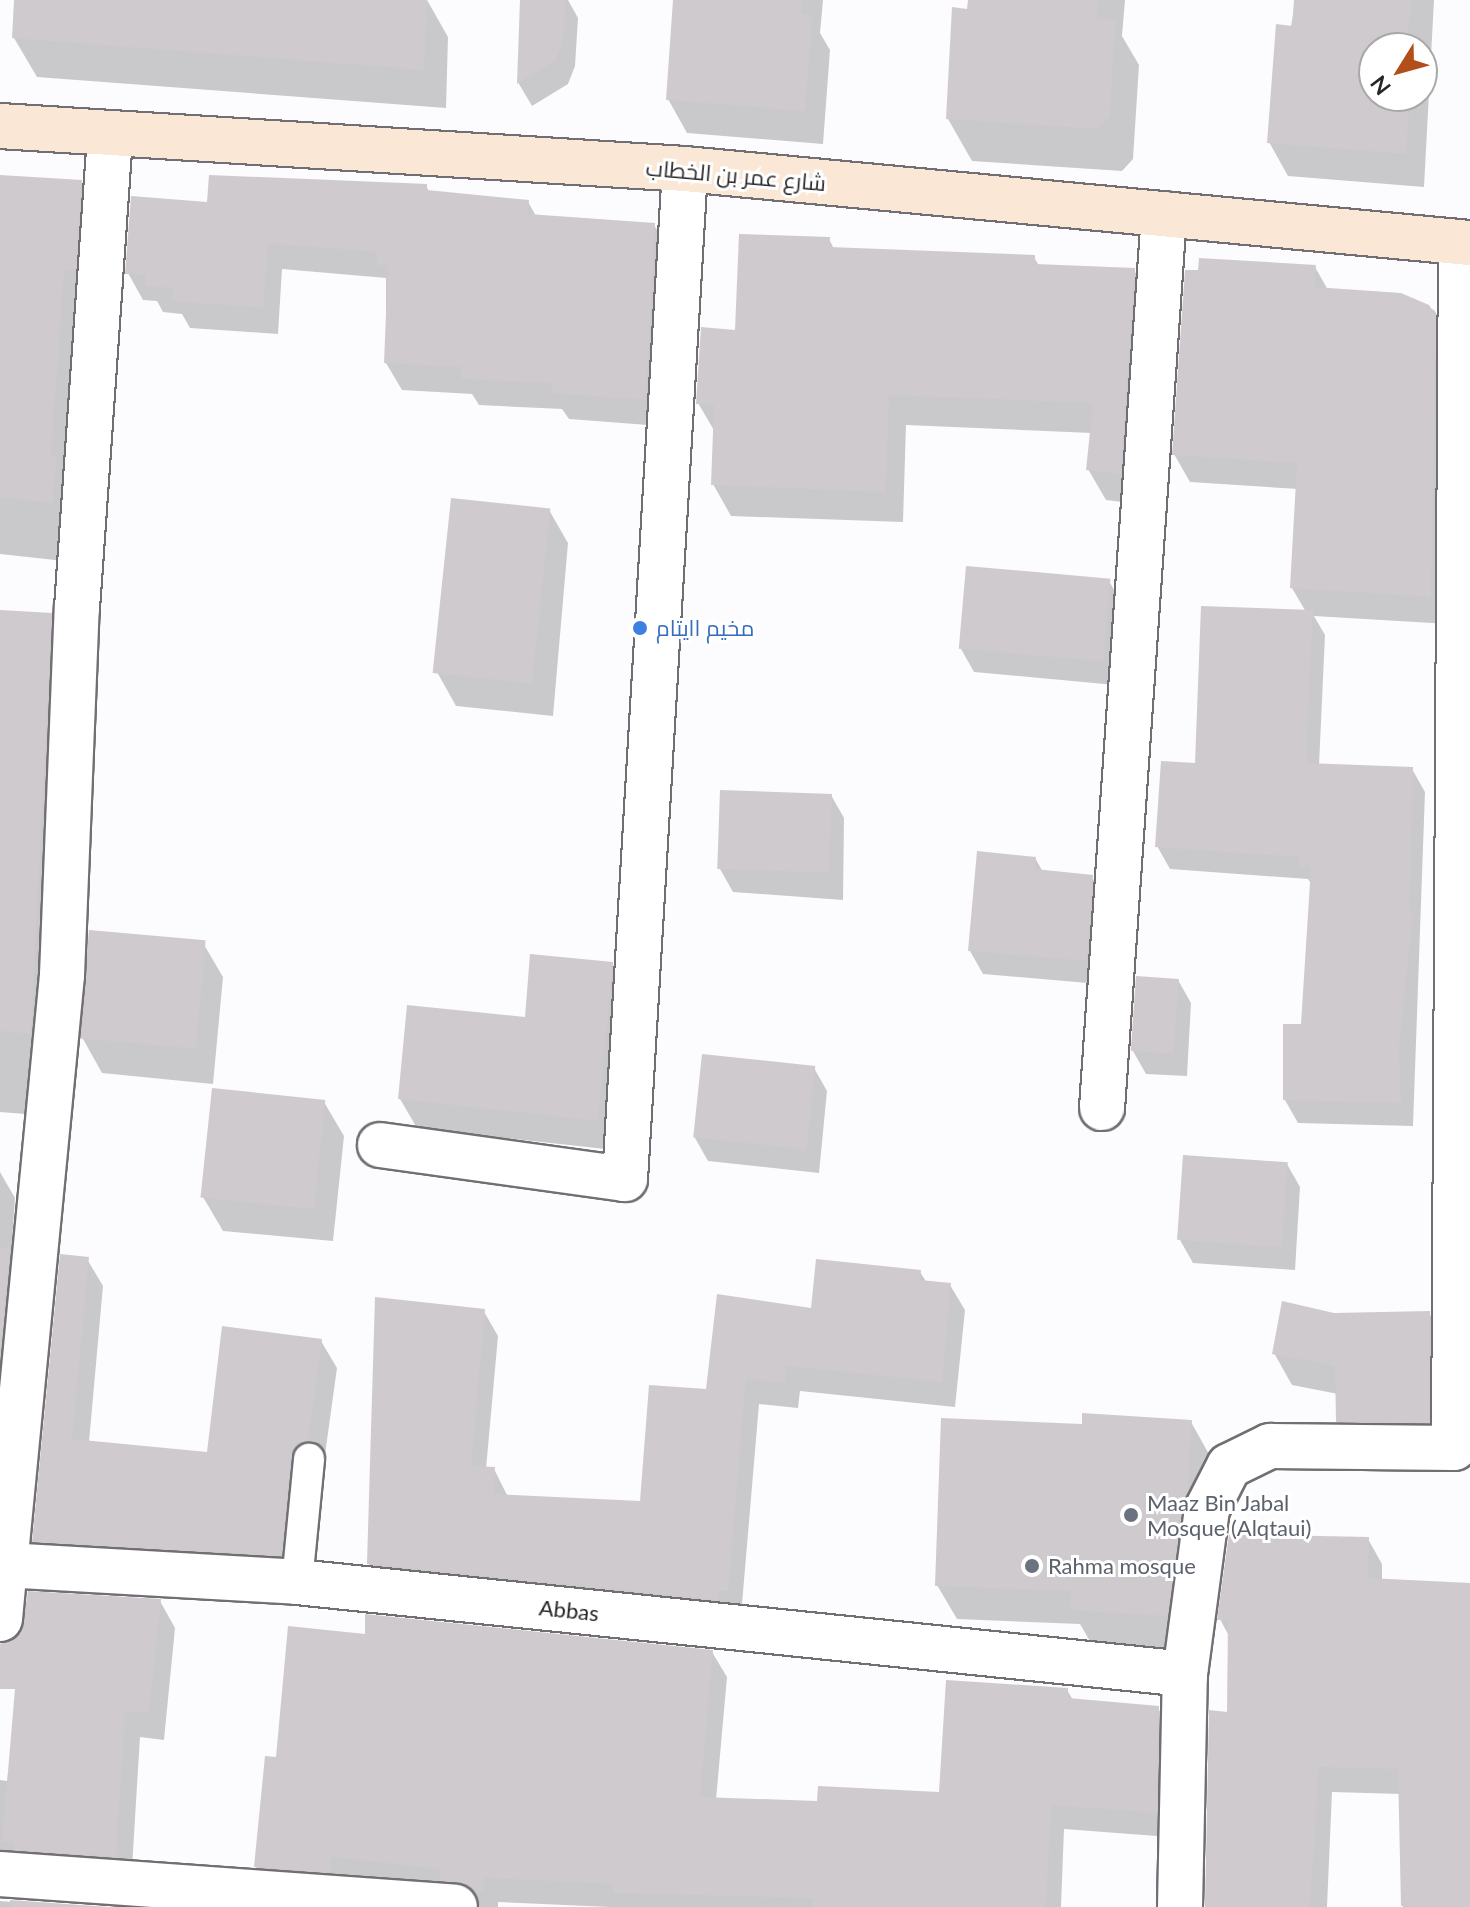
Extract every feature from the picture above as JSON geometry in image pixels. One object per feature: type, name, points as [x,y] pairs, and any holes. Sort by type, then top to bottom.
[{"type":"street","name":"شارع عمر بن الخطاب","points":[[0,126],[110,137],[685,169],[1465,243]]},
{"type":"street","points":[[0,1619],[62,975],[77,608],[110,137]]},
{"type":"street","points":[[380,1145],[625,1179],[685,169]]},
{"type":"street","points":[[1102,1108],[1164,214]]},
{"type":"street","points":[[1180,1907],[1185,1674],[1207,1509],[1229,1466],[1270,1446],[1454,1448],[1465,243]]},
{"type":"street","name":"Abbas","points":[[5,1565],[297,1582],[1185,1674]]},
{"type":"street","points":[[0,1874],[313,1902],[455,1907]]},
{"type":"lane","points":[[297,1582],[309,1459]]},
{"type":"building","points":[[14,0],[427,0],[424,70],[12,38]]},
{"type":"building","points":[[520,0],[566,0],[563,42],[555,61],[517,84]]},
{"type":"building","points":[[673,0],[802,0],[801,14],[812,15],[805,111],[666,100]]},
{"type":"building","points":[[968,0],[1098,0],[1097,19],[1115,20],[1110,116],[1098,129],[946,119],[952,7],[967,9]]},
{"type":"building","points":[[1294,0],[1411,0],[1408,32],[1358,32],[1358,112],[1409,112],[1406,154],[1267,143],[1276,24],[1292,26]]},
{"type":"building","points":[[0,175],[82,180],[76,271],[64,270],[51,456],[57,457],[53,503],[0,497]]},
{"type":"building","points":[[209,175],[427,184],[427,190],[529,200],[528,214],[655,223],[646,400],[551,393],[552,383],[462,379],[462,367],[384,363],[388,265],[377,265],[377,252],[268,243],[263,308],[172,301],[173,288],[145,286],[146,275],[125,274],[131,196],[207,202]]},
{"type":"building","points":[[739,234],[830,237],[829,247],[1035,255],[1035,264],[1135,268],[1121,474],[1086,470],[1093,403],[889,395],[886,492],[711,485],[714,405],[696,404],[701,327],[735,330]]},
{"type":"building","points":[[1199,258],[1316,265],[1314,287],[1401,293],[1429,305],[1436,316],[1431,597],[1290,588],[1297,463],[1172,455],[1185,270],[1198,270]]},
{"type":"building","points":[[451,498],[550,508],[532,683],[433,673]]},
{"type":"building","points":[[966,566],[1110,579],[1103,661],[959,649]]},
{"type":"building","points":[[1201,606],[1313,610],[1306,763],[1413,767],[1409,910],[1413,911],[1399,1049],[1401,1103],[1283,1100],[1283,1024],[1301,1024],[1311,867],[1299,867],[1299,857],[1155,847],[1161,761],[1195,763]]},
{"type":"building","points":[[0,610],[52,613],[31,1034],[0,1031]]},
{"type":"building","points":[[720,790],[832,794],[829,873],[717,869]]},
{"type":"building","points":[[977,851],[1036,857],[1035,869],[1093,875],[1087,961],[968,951]]},
{"type":"building","points":[[89,930],[206,940],[196,1049],[80,1039]]},
{"type":"building","points":[[530,954],[613,962],[598,1121],[398,1099],[407,1005],[525,1017]]},
{"type":"building","points":[[1136,976],[1179,979],[1174,1054],[1131,1051]]},
{"type":"building","points":[[702,1054],[815,1066],[807,1149],[693,1138]]},
{"type":"building","points":[[212,1088],[325,1100],[314,1209],[201,1197]]},
{"type":"building","points":[[1183,1155],[1288,1162],[1282,1247],[1177,1240]]},
{"type":"building","points":[[0,1248],[10,1249],[0,1357]]},
{"type":"building","points":[[60,1254],[89,1257],[72,1439],[207,1452],[222,1326],[322,1339],[308,1441],[295,1448],[291,1457],[281,1556],[32,1542]]},
{"type":"building","points":[[816,1259],[921,1270],[920,1280],[951,1283],[942,1382],[786,1366],[785,1383],[746,1379],[728,1591],[719,1591],[718,1600],[367,1564],[375,1297],[485,1309],[471,1466],[495,1467],[494,1494],[640,1501],[649,1385],[706,1389],[717,1294],[811,1308]]},
{"type":"building","points":[[1282,1301],[1334,1313],[1430,1311],[1429,1423],[1336,1422],[1335,1366],[1272,1354]]},
{"type":"building","points":[[1082,1413],[1192,1420],[1188,1492],[1167,1616],[1070,1610],[1071,1591],[935,1586],[941,1418],[1082,1424]]},
{"type":"building","points":[[1229,1534],[1369,1537],[1368,1578],[1470,1583],[1470,1907],[1401,1906],[1398,1769],[1319,1767],[1310,1907],[1205,1907],[1209,1710],[1227,1712],[1228,1620],[1217,1620]]},
{"type":"building","points":[[28,1591],[161,1599],[149,1713],[125,1711],[116,1857],[14,1850],[14,1843],[2,1842],[15,1689],[0,1689],[0,1644],[21,1633]]},
{"type":"building","points":[[365,1614],[713,1650],[700,1797],[817,1801],[818,1786],[939,1792],[946,1680],[1068,1688],[1068,1698],[1159,1706],[1157,1813],[1051,1805],[1046,1907],[812,1907],[813,1898],[613,1893],[613,1884],[485,1878],[483,1891],[439,1881],[440,1869],[331,1857],[330,1873],[254,1867],[265,1756],[276,1757],[288,1626],[365,1634]]},
{"type":"building","points":[[10,1900],[109,1907],[10,1907]]},
{"type":"place","name":"مخيم اايتام","points":[[640,628]]},
{"type":"place","name":"Maaz Bin Jabal Mosque (Alqtaui)","points":[[1131,1515]]},
{"type":"place","name":"Rahma mosque","points":[[1032,1566]]}]
